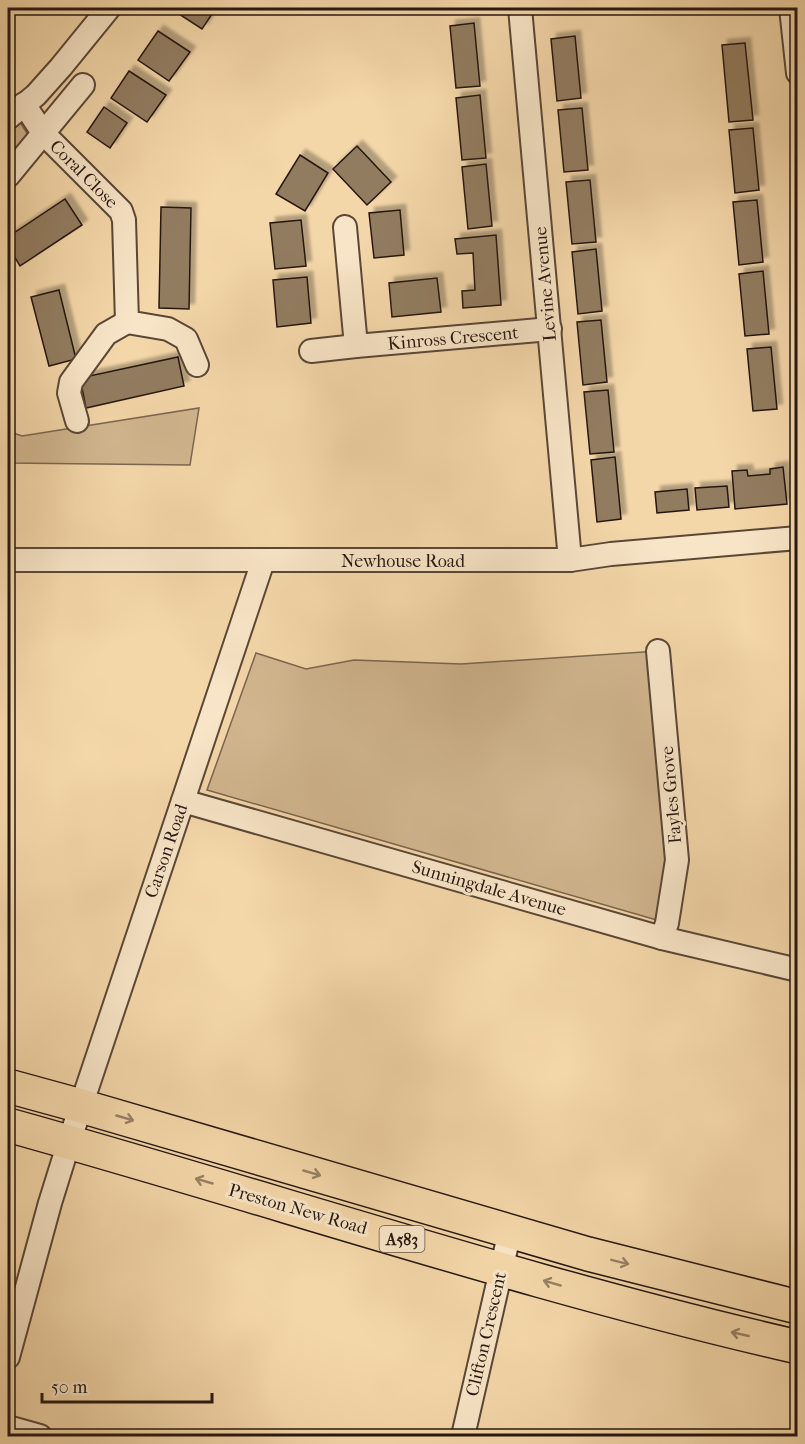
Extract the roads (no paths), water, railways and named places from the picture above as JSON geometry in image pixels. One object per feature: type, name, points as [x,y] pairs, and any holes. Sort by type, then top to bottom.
[{"type":"highway","name":"A583","points":[[8,1086],[588,1254],[798,1307]]},
{"type":"highway","name":"Preston New Road","points":[[8,1125],[501,1269],[708,1326],[798,1347]]},
{"type":"street","points":[[16,111],[36,95],[110,8]]},
{"type":"street","name":"Levine Avenue","points":[[520,8],[570,560]]},
{"type":"street","points":[[790,8],[798,73]]},
{"type":"street","points":[[8,176],[83,85]]},
{"type":"street","name":"Coral Close","points":[[16,111],[43,133],[121,211],[124,220],[127,322]]},
{"type":"street","points":[[345,227],[356,346]]},
{"type":"street","points":[[76,421],[69,393],[71,382],[106,334],[127,322],[168,329],[186,339],[197,365]]},
{"type":"street","name":"Kinross Crescent","points":[[311,351],[550,329]]},
{"type":"street","name":"Newhouse Road","points":[[8,560],[570,560],[612,554],[798,538]]},
{"type":"street","name":"Carson Road","points":[[8,1358],[69,1142],[263,561]]},
{"type":"street","name":"Fayles Grove","points":[[658,651],[677,860],[667,923],[662,938]]},
{"type":"street","name":"Sunningdale Avenue","points":[[183,801],[662,938],[798,970]]},
{"type":"street","name":"Clifton Crescent","points":[[463,1437],[510,1231]]},
{"type":"street","points":[[8,1427],[40,1437]]}]
